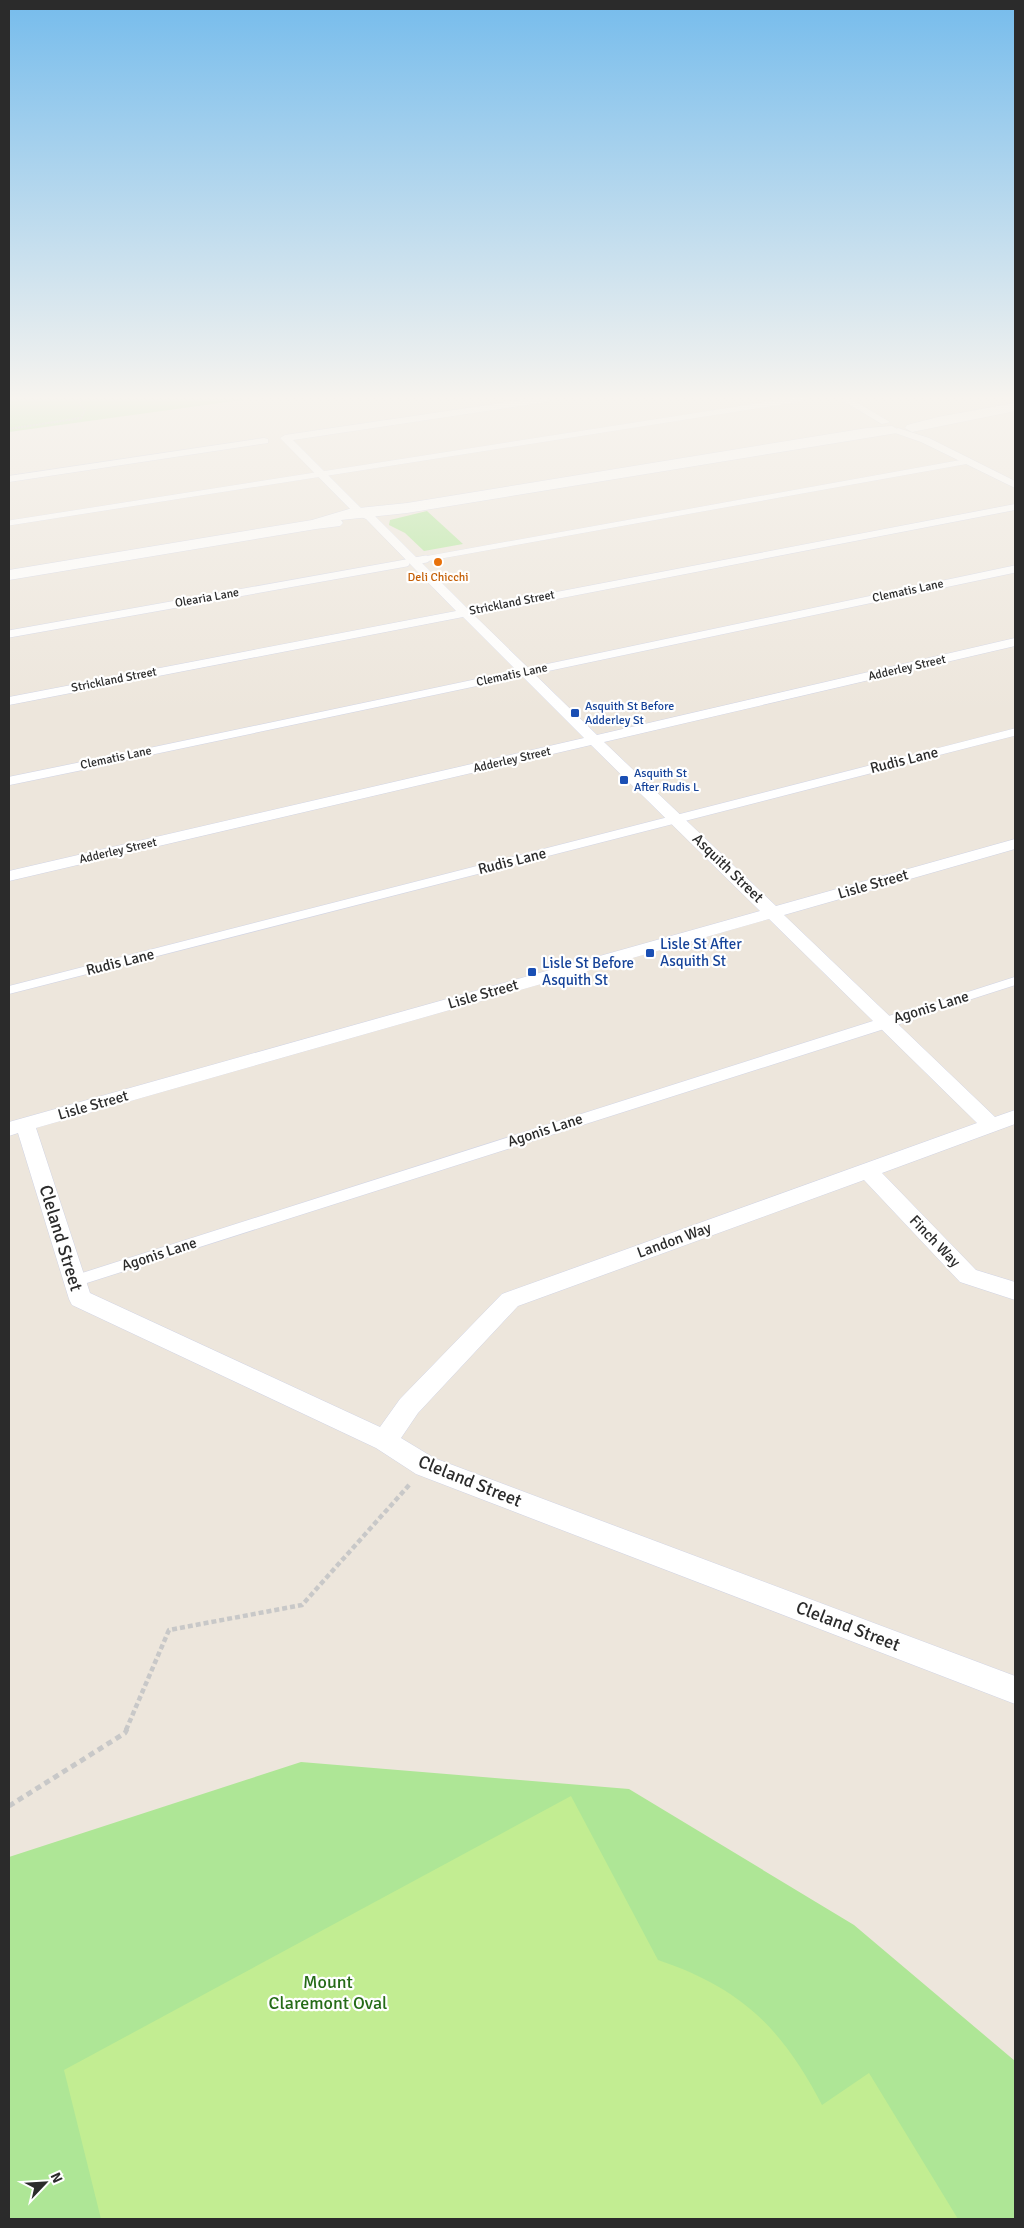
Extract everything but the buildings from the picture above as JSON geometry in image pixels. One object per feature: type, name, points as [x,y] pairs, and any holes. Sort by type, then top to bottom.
[{"type":"main road","points":[[9,575],[437,503]]},
{"type":"street","name":"Asquith Street","points":[[350,503],[411,562],[446,602],[464,613],[594,741],[774,912],[991,1125]]},
{"type":"street","name":"Strickland Street","points":[[9,701],[1015,507]]},
{"type":"street","name":"Adderley Street","points":[[9,876],[1015,642]]},
{"type":"street","name":"Lisle Street","points":[[17,1126],[1015,844]]},
{"type":"street","name":"Landon Way","points":[[385,1441],[409,1406],[510,1300],[1015,1117]]},
{"type":"street","name":"Cleland Street","points":[[17,1126],[80,1299],[385,1441],[425,1466],[1015,1690]]},
{"type":"street","name":"Finch Way","points":[[867,1170],[968,1276],[1015,1291]]},
{"type":"lane","points":[[9,523],[136,503]]},
{"type":"lane","name":"Olearia Lane","points":[[9,634],[737,503]]},
{"type":"lane","name":"Clematis Lane","points":[[9,780],[1015,569]]},
{"type":"lane","name":"Rudis Lane","points":[[9,990],[1015,732]]},
{"type":"lane","name":"Agonis Lane","points":[[75,1281],[1015,980]]},
{"type":"path","points":[[9,1806],[125,1733],[169,1630],[302,1606],[425,1466]]},
{"type":"green space","points":[[427,511],[463,544],[424,551],[405,533],[389,525],[390,520]]},
{"type":"green space","name":"Mount Claremont Oval","points":[[301,1762],[629,1789],[854,1925],[1015,2061],[1015,2219],[9,2219],[9,1857]]},
{"type":"green space","points":[[571,1796],[658,1960],[687,1971],[713,1984],[736,1998],[756,2014],[791,2054],[822,2105],[869,2073],[958,2219],[101,2219],[64,2070]]},
{"type":"place","name":"Deli Chicchi","points":[[438,562]]},
{"type":"place","name":"Asquith St Before Adderley St","points":[[575,713]]},
{"type":"place","name":"Asquith St After Rudis L","points":[[624,780]]},
{"type":"place","name":"Lisle St After Asquith St","points":[[650,953]]},
{"type":"place","name":"Lisle St Before Asquith St","points":[[532,972]]}]
